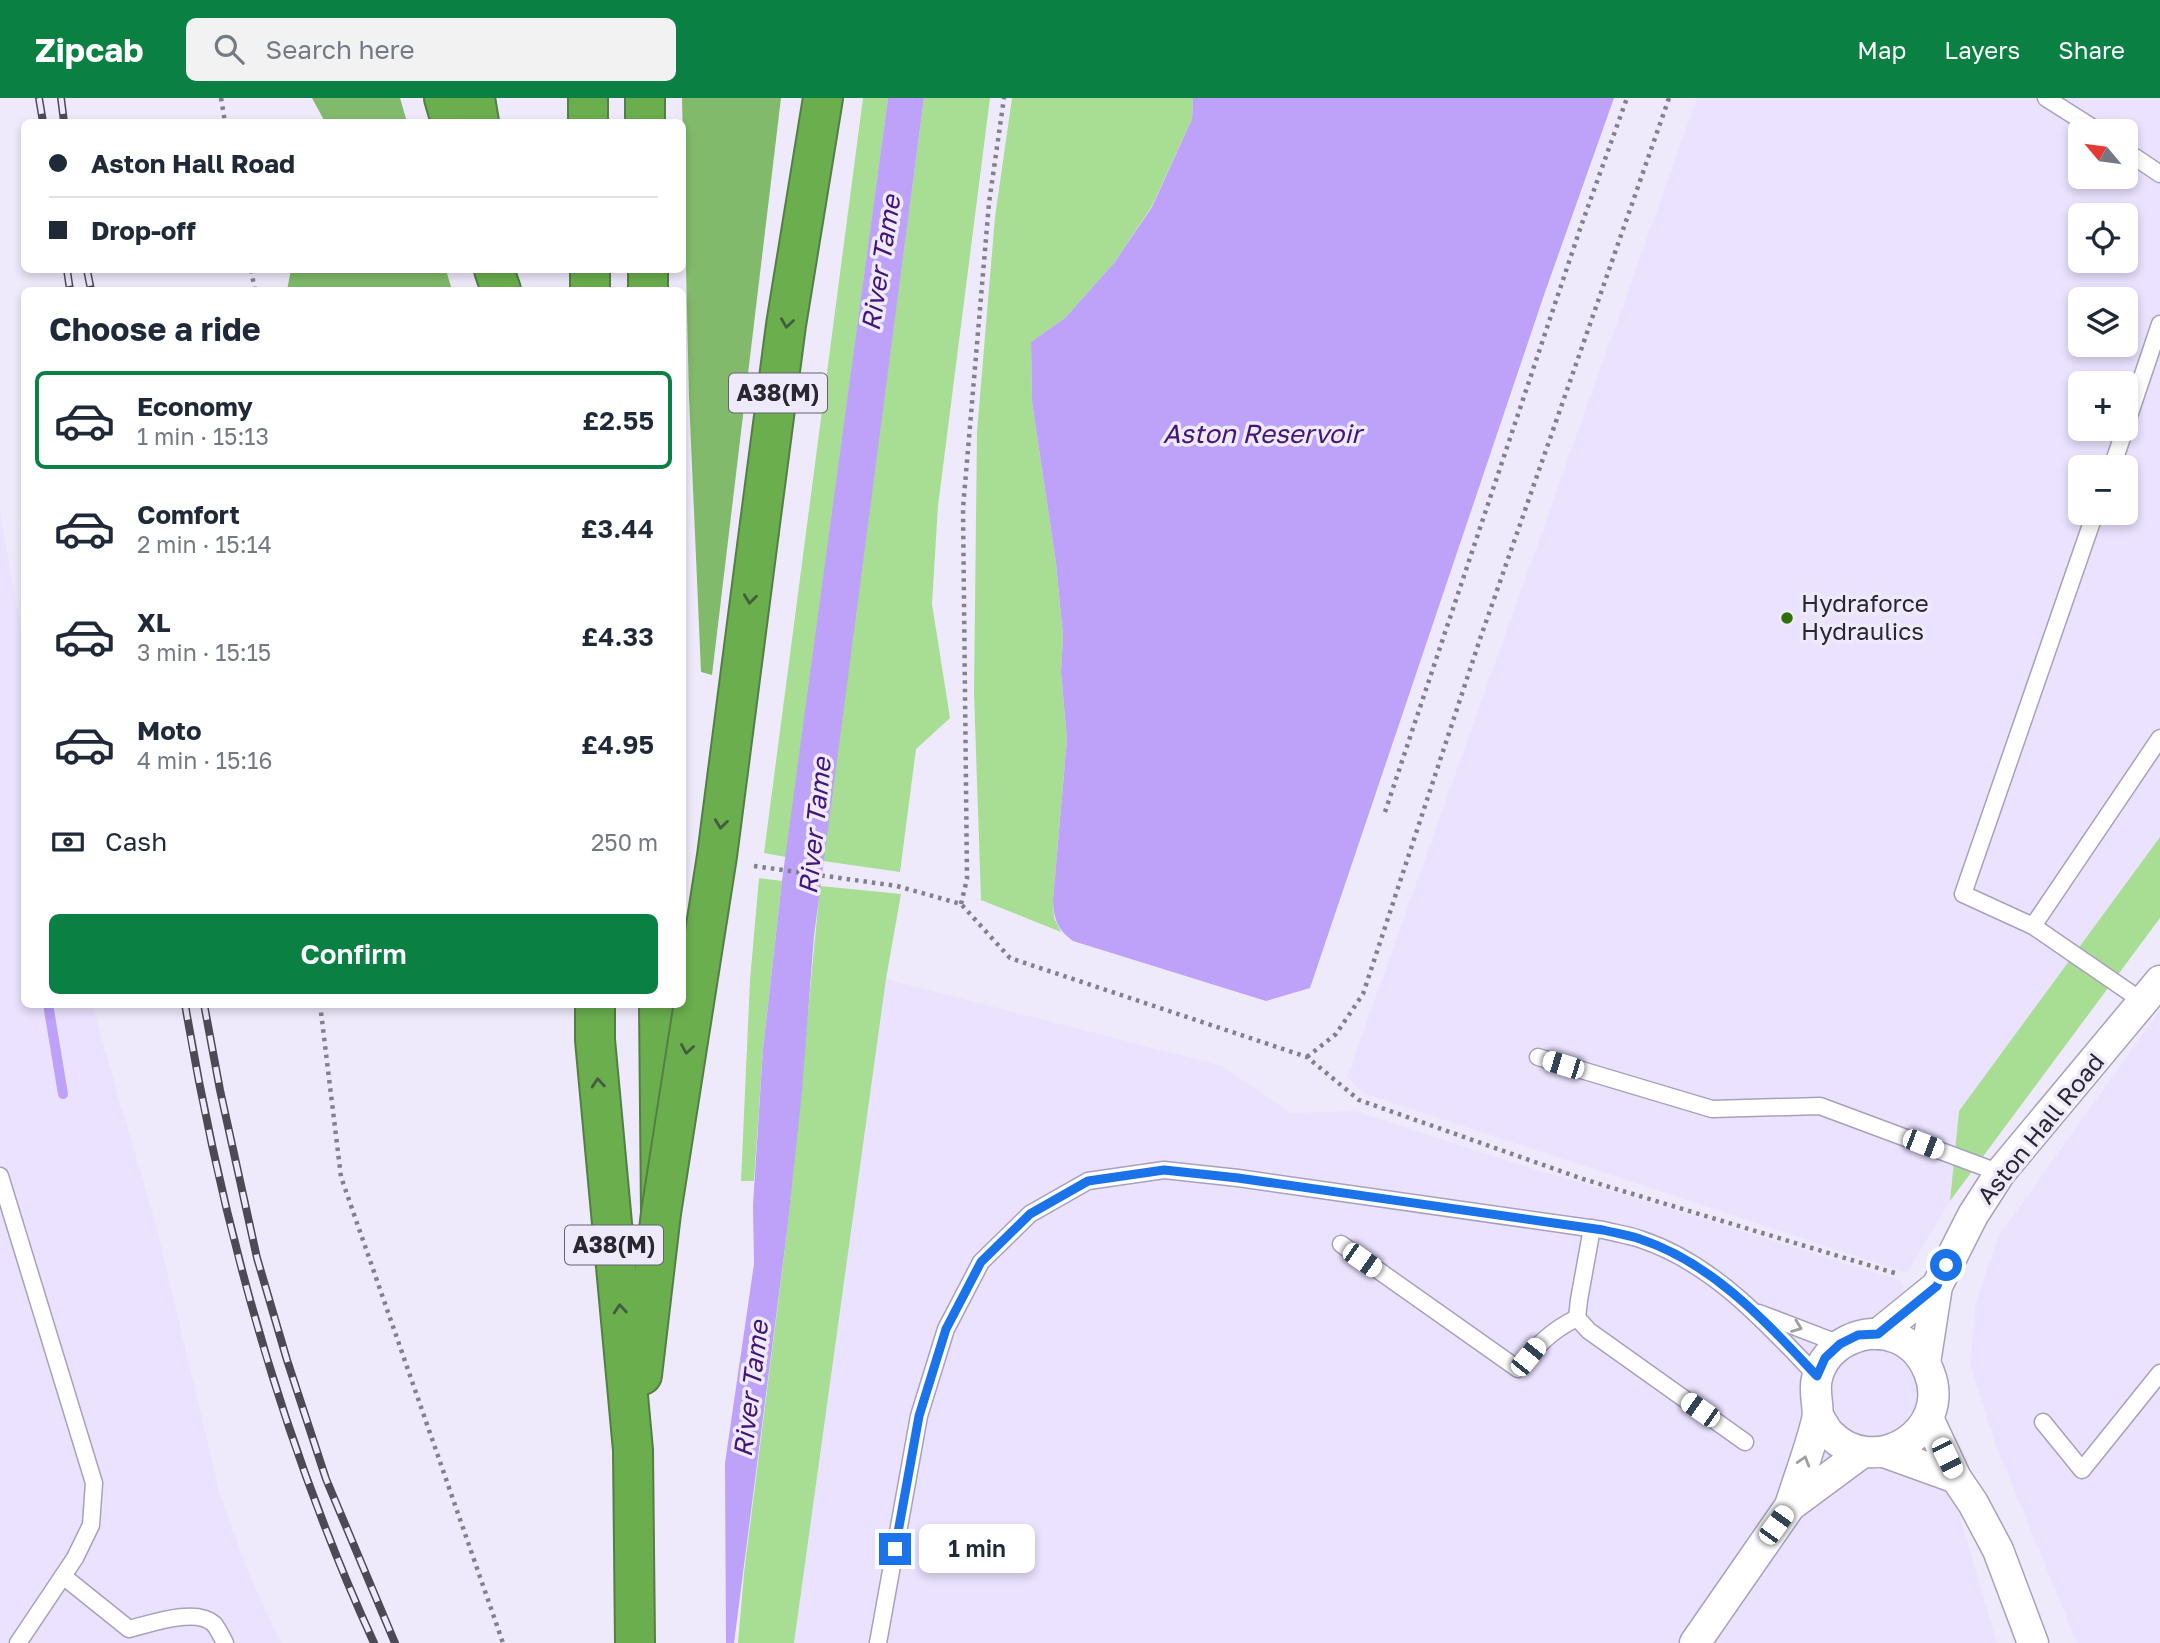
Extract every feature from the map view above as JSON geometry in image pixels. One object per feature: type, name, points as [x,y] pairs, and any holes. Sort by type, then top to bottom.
[{"type":"highway","points":[[444,98],[450,119]]},
{"type":"highway","points":[[475,98],[478,119]]},
{"type":"highway","points":[[588,98],[588,119]]},
{"type":"highway","points":[[645,98],[645,119]]},
{"type":"highway","name":"A38(M)","points":[[633,1450],[661,1213],[717,856],[816,98]]},
{"type":"highway","name":"A38(M)","points":[[797,255],[823,98]]},
{"type":"highway","name":"A38(M)","points":[[660,1008],[661,1213]]},
{"type":"highway","name":"A38(M)","points":[[593,1016],[633,1450],[635,1643]]},
{"type":"street","name":"Aston Hall Road","points":[[1928,1418],[1933,1400],[1932,1381],[1925,1363],[1937,1286],[1956,1245],[2000,1174],[2152,992]]},
{"type":"street","name":"Aston Hall Road","points":[[1840,1344],[1858,1335],[1878,1334],[1937,1286]]},
{"type":"street","points":[[1878,1334],[1896,1338],[1913,1348],[1925,1363]]},
{"type":"street","points":[[1840,1344],[1825,1358],[1817,1376],[1814,1396],[1818,1416],[1829,1433],[1844,1446],[1874,1452],[1956,1478]]},
{"type":"street","points":[[1695,1643],[1790,1506],[1818,1416]]},
{"type":"street","points":[[1790,1506],[1874,1452],[1902,1446],[1917,1434],[1928,1418]]},
{"type":"street","points":[[1928,1418],[1956,1478],[1998,1550],[2034,1643]]},
{"type":"lane","points":[[2046,98],[2079,119]]},
{"type":"lane","points":[[2138,159],[2160,174]]},
{"type":"lane","points":[[2138,391],[2160,324]]},
{"type":"lane","points":[[2091,525],[1963,894],[2033,926],[2152,992]]},
{"type":"lane","points":[[2033,926],[2160,738]]},
{"type":"lane","points":[[1538,1057],[1713,1109],[1820,1105],[2000,1174]]},
{"type":"lane","points":[[878,1643],[919,1416],[946,1329],[981,1262],[1030,1214],[1088,1181],[1164,1170],[1592,1228],[1641,1239],[1675,1255],[1723,1285],[1754,1310],[1817,1376]]},
{"type":"lane","points":[[0,1176],[94,1483],[91,1525],[75,1558],[18,1643]]},
{"type":"lane","points":[[1592,1228],[1577,1318],[1589,1332],[1745,1442]]},
{"type":"lane","points":[[1341,1244],[1518,1369],[1557,1328],[1577,1318]]},
{"type":"lane","points":[[1754,1310],[1840,1344]]},
{"type":"lane","points":[[2043,1422],[2082,1470],[2160,1373]]},
{"type":"lane","points":[[63,1576],[132,1636],[188,1616],[202,1617],[213,1624],[225,1643]]},
{"type":"path","points":[[221,98],[224,119]]},
{"type":"path","points":[[961,904],[967,879],[963,508],[989,203],[1004,98]]},
{"type":"path","points":[[1385,812],[1580,229],[1627,98]]},
{"type":"path","points":[[1307,1057],[1336,1034],[1363,994],[1480,639],[1669,98]]},
{"type":"path","points":[[753,866],[897,886],[961,904],[1010,958],[1307,1057],[1359,1100],[1583,1179],[1937,1286]]},
{"type":"path","points":[[320,1008],[341,1177],[503,1643]]},
{"type":"shaded area","points":[[1697,98],[2160,98],[2160,837],[1959,1111],[1950,1201],[1907,1273],[1363,1093],[1347,1077]]},
{"type":"shaded area","points":[[0,511],[21,628],[21,1008],[93,1008],[156,1225],[220,1494],[249,1574],[281,1643],[0,1643]]},
{"type":"shaded area","points":[[886,979],[1222,1066],[1291,1113],[1354,1111],[1546,1173],[1902,1281],[1943,1458],[1997,1643],[794,1643]]},
{"type":"shaded area","points":[[2160,1010],[2160,1643],[2077,1643],[1993,1438],[1970,1363],[1976,1301],[1998,1237]]},
{"type":"green space","points":[[312,98],[400,98],[406,119],[323,119]]},
{"type":"green space","points":[[682,98],[781,98],[712,675],[701,672],[689,397],[686,119],[682,119]]},
{"type":"green space","points":[[863,98],[888,98],[786,857],[764,853]]},
{"type":"green space","points":[[924,98],[990,98],[938,506],[932,604],[950,718],[916,749],[900,872],[823,861]]},
{"type":"green space","points":[[1012,98],[1193,98],[1192,119],[1152,206],[1114,263],[1065,318],[1031,342],[1032,402],[1056,563],[1063,636],[1061,672],[1067,739],[1053,900],[1054,918],[1061,932],[981,900],[974,692],[977,432],[995,217]]},
{"type":"green space","points":[[290,273],[447,273],[451,287],[288,287]]},
{"type":"green space","points":[[2160,837],[2160,918],[1950,1201],[1959,1111]]},
{"type":"green space","points":[[759,878],[782,881],[763,1049],[754,1181],[741,1181],[750,980]]},
{"type":"green space","points":[[820,886],[901,894],[886,979],[794,1643],[738,1643],[744,1573],[787,1232]]},
{"type":"water","name":"River Tame","points":[[888,98],[924,98],[814,936],[802,1091],[787,1232],[734,1643],[726,1643],[725,1463],[754,1264],[753,1205],[763,1049],[782,881]]},
{"type":"water","name":"Aston Reservoir","points":[[1193,98],[1614,98],[1544,295],[1310,988],[1266,1001],[1073,941],[1060,928],[1053,907],[1067,739],[1061,672],[1063,636],[1056,563],[1032,402],[1031,342],[1065,318],[1114,263],[1152,207],[1192,119]]},
{"type":"waterway","points":[[49,1008],[63,1094]]},
{"type":"railway","points":[[39,98],[42,119]]},
{"type":"railway","points":[[61,98],[64,119]]},
{"type":"railway","points":[[67,273],[70,287]]},
{"type":"railway","points":[[88,273],[90,287]]},
{"type":"railway","points":[[186,1008],[217,1168],[258,1330],[310,1488],[374,1643]]},
{"type":"railway","points":[[205,1008],[257,1258],[287,1360],[326,1479],[395,1643]]},
{"type":"place","name":"Hydraforce Hydraulics","points":[[1787,618]]},
{"type":"route","points":[[895,1549],[919,1416],[946,1329],[981,1262],[1030,1214],[1088,1181],[1164,1170],[1603,1230],[1641,1239],[1675,1255],[1723,1285],[1754,1310],[1817,1376],[1825,1358],[1840,1344],[1858,1335],[1878,1334],[1937,1286],[1946,1265]]}]
